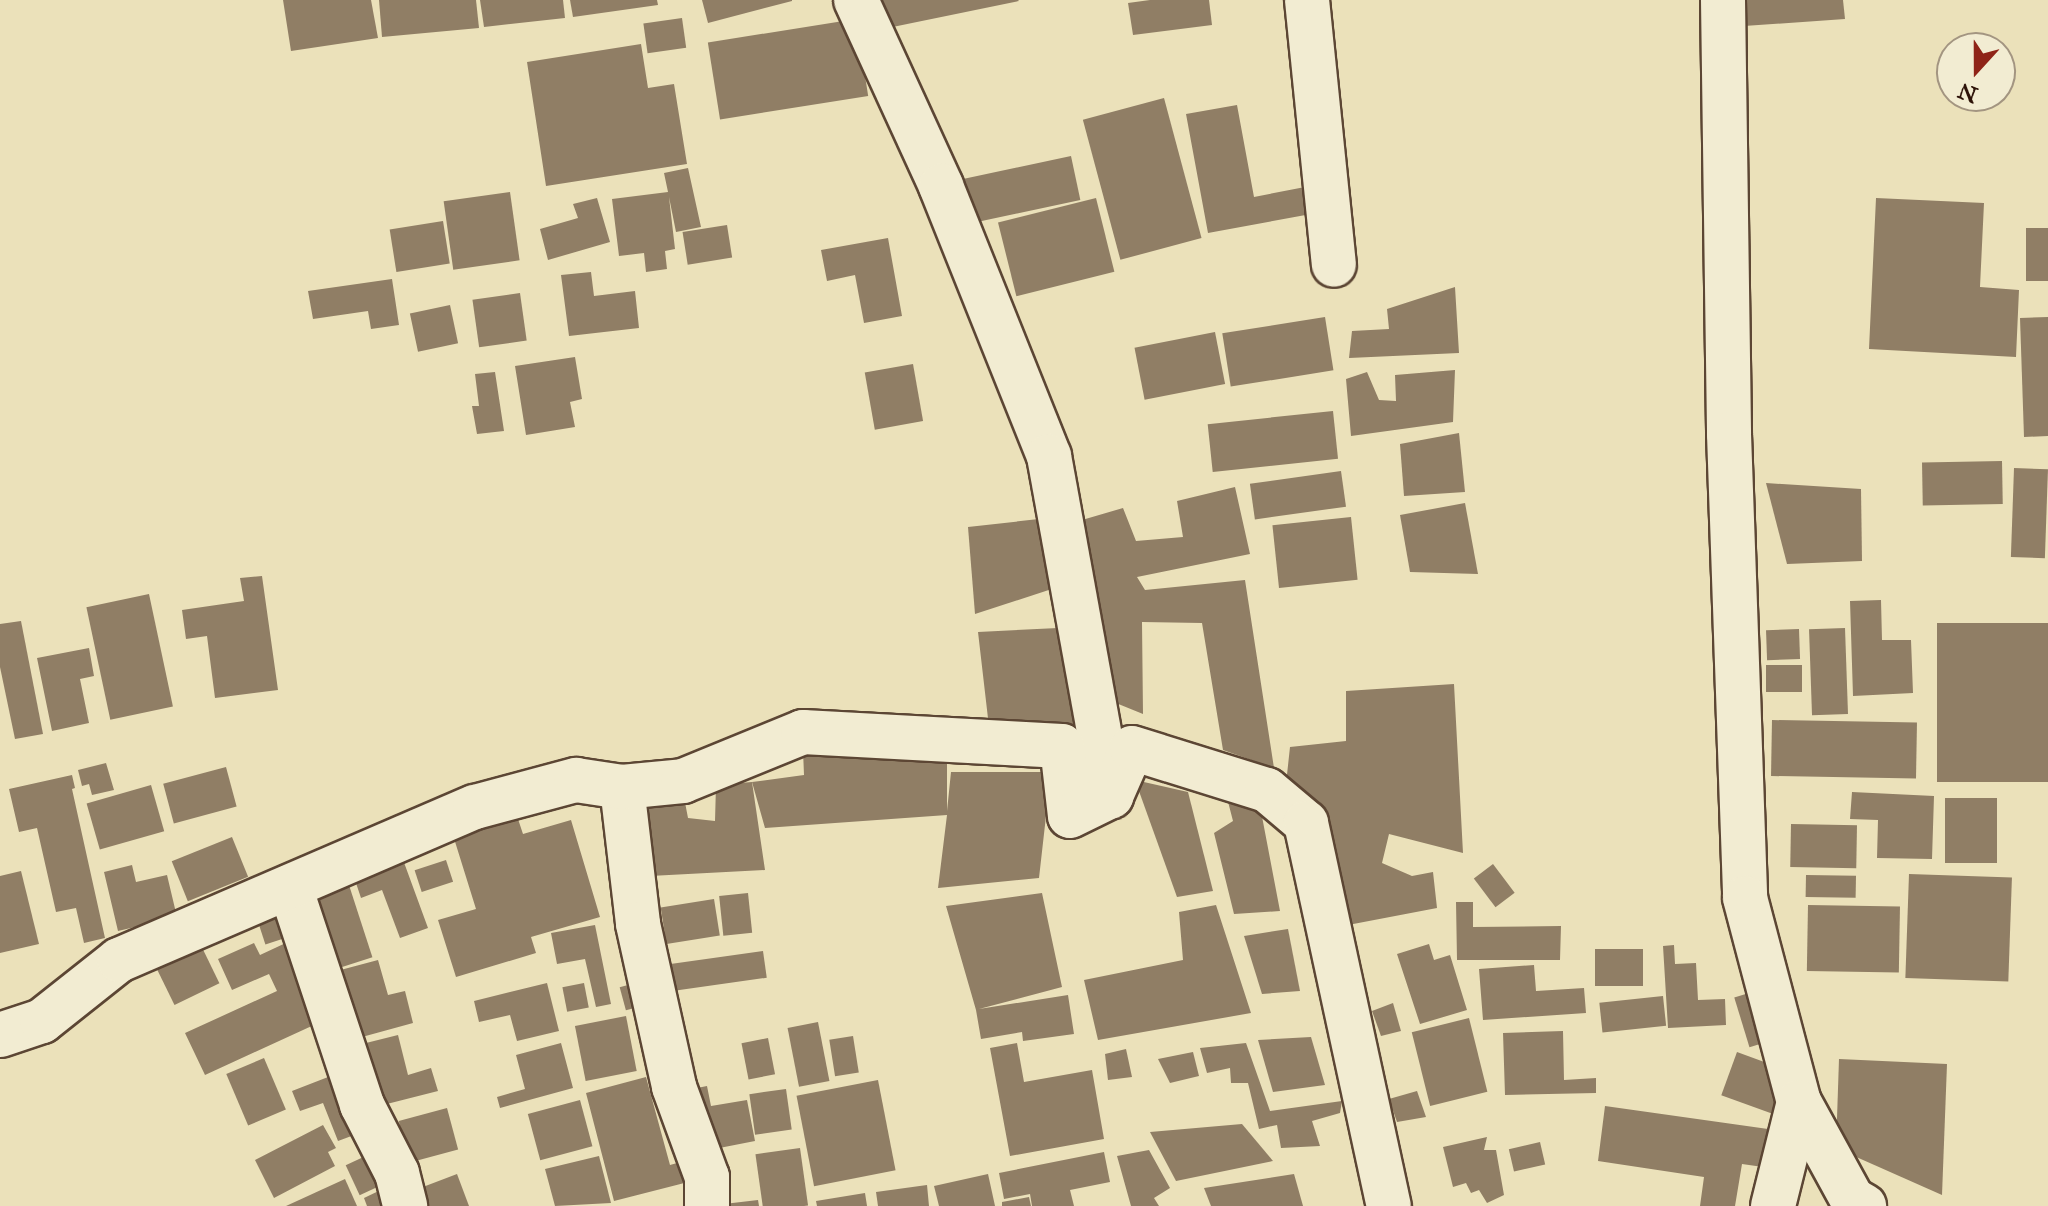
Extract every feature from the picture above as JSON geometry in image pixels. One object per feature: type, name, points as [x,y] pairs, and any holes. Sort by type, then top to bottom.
[{"type":"street","points":[[856,0],[941,186],[1049,456],[1111,796]]},
{"type":"street","points":[[1307,0],[1334,265]]},
{"type":"street","points":[[1723,0],[1729,434],[1745,898],[1799,1102],[1852,1199],[1864,1206]]},
{"type":"street","points":[[0,1035],[42,1021],[119,960],[475,807],[576,780],[622,787],[683,781],[803,732],[1062,746],[1070,816],[1111,796],[1132,748],[1210,776],[1267,790],[1306,823],[1389,1206]]},
{"type":"street","points":[[622,787],[638,924],[674,1087],[707,1177],[707,1206]]},
{"type":"street","points":[[290,887],[362,1105],[397,1173],[405,1206]]},
{"type":"street","points":[[1773,1206],[1799,1102]]},
{"type":"building","points":[[283,0],[371,0],[378,38],[291,51]]},
{"type":"building","points":[[379,0],[476,0],[479,28],[382,37]]},
{"type":"building","points":[[480,0],[563,0],[565,18],[484,27]]},
{"type":"building","points":[[570,0],[657,0],[658,5],[573,17]]},
{"type":"building","points":[[702,0],[792,0],[792,1],[708,23]]},
{"type":"building","points":[[872,0],[1018,0],[1019,1],[878,30]]},
{"type":"building","points":[[1209,0],[1212,25],[1133,35],[1128,3]]},
{"type":"building","points":[[1742,0],[1843,0],[1845,19],[1744,26]]},
{"type":"building","points":[[682,18],[686,48],[648,53],[643,23]]},
{"type":"building","points":[[856,19],[868,96],[720,120],[708,42]]},
{"type":"building","points":[[641,44],[648,88],[674,84],[687,164],[546,186],[527,62]]},
{"type":"building","points":[[1164,98],[1202,238],[1120,260],[1083,120]]},
{"type":"building","points":[[1237,105],[1254,197],[1305,187],[1311,214],[1208,233],[1186,114]]},
{"type":"building","points":[[1071,156],[1080,200],[969,224],[959,180]]},
{"type":"building","points":[[688,168],[701,227],[676,232],[669,197],[675,249],[665,251],[667,269],[646,272],[644,253],[619,256],[612,199],[668,192],[664,173]]},
{"type":"building","points":[[510,192],[520,260],[453,270],[444,201]]},
{"type":"building","points":[[597,198],[610,242],[548,260],[540,229],[578,218],[573,204]]},
{"type":"building","points":[[1096,198],[1114,272],[1016,296],[998,222]]},
{"type":"building","points":[[1876,198],[1984,203],[1980,287],[2019,290],[2016,357],[1869,349]]},
{"type":"building","points":[[443,221],[450,263],[396,272],[390,229]]},
{"type":"building","points":[[727,225],[732,258],[688,265],[683,232]]},
{"type":"building","points":[[2026,228],[2048,228],[2048,281],[2026,281]]},
{"type":"building","points":[[888,238],[902,316],[864,323],[855,275],[827,281],[821,250]]},
{"type":"building","points":[[591,272],[594,296],[635,291],[639,328],[569,336],[561,275]]},
{"type":"building","points":[[392,279],[399,325],[371,329],[368,311],[313,319],[308,291]]},
{"type":"building","points":[[1455,287],[1459,353],[1349,358],[1352,331],[1389,329],[1387,309]]},
{"type":"building","points":[[520,293],[527,341],[479,347],[472,300]]},
{"type":"building","points":[[450,305],[458,343],[418,352],[410,314]]},
{"type":"building","points":[[1325,317],[1333,370],[1231,387],[1222,333]]},
{"type":"building","points":[[2048,317],[2048,436],[2024,437],[2020,318]]},
{"type":"building","points":[[1215,332],[1225,384],[1145,400],[1135,348]]},
{"type":"building","points":[[575,357],[582,399],[570,402],[575,427],[526,435],[515,366]]},
{"type":"building","points":[[913,364],[923,421],[875,430],[865,373]]},
{"type":"building","points":[[1455,370],[1453,422],[1351,436],[1346,379],[1367,372],[1379,400],[1396,401],[1395,375]]},
{"type":"building","points":[[495,372],[504,431],[477,434],[472,406],[479,406],[475,374]]},
{"type":"building","points":[[1333,411],[1338,459],[1213,472],[1208,424]]},
{"type":"building","points":[[1459,433],[1465,492],[1404,496],[1400,444]]},
{"type":"building","points":[[2002,461],[2003,504],[1923,505],[1922,462]]},
{"type":"building","points":[[2014,468],[2048,469],[2045,558],[2011,557]]},
{"type":"building","points":[[1341,471],[1346,507],[1255,519],[1250,484]]},
{"type":"building","points":[[1766,483],[1861,489],[1862,561],[1787,564]]},
{"type":"building","points":[[1235,487],[1250,554],[1137,577],[1145,590],[1245,580],[1274,768],[1223,750],[1202,623],[1142,622],[1143,714],[1111,701],[1082,520],[1123,508],[1136,541],[1183,537],[1177,501]]},
{"type":"building","points":[[1465,503],[1478,574],[1410,572],[1400,515]]},
{"type":"building","points":[[1057,517],[1064,585],[975,614],[968,527]]},
{"type":"building","points":[[1351,517],[1358,580],[1279,588],[1272,525]]},
{"type":"building","points":[[262,576],[278,690],[215,698],[207,636],[186,639],[182,610],[244,601],[240,578]]},
{"type":"building","points":[[149,594],[173,706],[110,720],[86,607]]},
{"type":"building","points":[[1881,600],[1882,640],[1911,640],[1913,693],[1853,696],[1850,601]]},
{"type":"building","points":[[21,621],[43,734],[15,739],[0,667],[0,624]]},
{"type":"building","points":[[1937,623],[2048,623],[2048,782],[1937,782]]},
{"type":"building","points":[[1079,627],[1098,798],[1073,730],[989,727],[978,632]]},
{"type":"building","points":[[1845,628],[1848,714],[1812,715],[1809,629]]},
{"type":"building","points":[[1799,629],[1800,659],[1767,660],[1766,630]]},
{"type":"building","points":[[89,648],[94,676],[80,679],[89,723],[52,731],[37,658]]},
{"type":"building","points":[[1766,665],[1802,665],[1802,692],[1766,692]]},
{"type":"building","points":[[1454,684],[1463,853],[1389,834],[1382,863],[1412,876],[1433,872],[1437,908],[1348,925],[1285,793],[1290,747],[1346,741],[1346,691]]},
{"type":"building","points":[[1772,720],[1917,723],[1916,779],[1771,776]]},
{"type":"building","points":[[803,750],[947,755],[947,811],[951,772],[1051,772],[1039,878],[938,888],[947,815],[765,828],[752,782],[804,775]]},
{"type":"building","points":[[106,763],[114,790],[92,795],[89,784],[82,786],[78,770]]},
{"type":"building","points":[[226,767],[237,807],[174,823],[163,784]]},
{"type":"building","points":[[72,775],[75,788],[72,789],[105,938],[84,943],[76,908],[56,912],[37,828],[19,832],[9,789]]},
{"type":"building","points":[[1135,780],[1188,792],[1213,891],[1177,897]]},
{"type":"building","points":[[752,782],[765,870],[650,876],[635,797],[683,792],[688,818],[715,821],[716,785]]},
{"type":"building","points":[[151,785],[164,831],[100,850],[87,803]]},
{"type":"building","points":[[1852,792],[1934,796],[1932,859],[1877,858],[1878,820],[1850,819]]},
{"type":"building","points":[[1226,794],[1260,806],[1280,911],[1234,914],[1214,833],[1233,821]]},
{"type":"building","points":[[1945,798],[1997,798],[1997,863],[1945,863]]},
{"type":"building","points":[[516,813],[523,834],[571,820],[600,917],[531,937],[536,953],[456,977],[438,920],[476,909],[452,832]]},
{"type":"building","points":[[1791,824],[1857,825],[1856,868],[1790,867]]},
{"type":"building","points":[[232,837],[248,877],[188,901],[172,861]]},
{"type":"building","points":[[402,857],[428,928],[400,938],[382,890],[361,898],[353,874]]},
{"type":"building","points":[[446,860],[453,882],[422,892],[415,870]]},
{"type":"building","points":[[1493,864],[1515,893],[1495,907],[1474,878]]},
{"type":"building","points":[[132,865],[136,882],[167,875],[177,917],[118,931],[104,872]]},
{"type":"building","points":[[21,871],[39,944],[0,953],[0,876]]},
{"type":"building","points":[[1909,874],[2012,878],[2008,982],[1905,978]]},
{"type":"building","points":[[1806,875],[1856,876],[1856,898],[1806,897]]},
{"type":"building","points":[[348,882],[372,957],[326,972],[301,897]]},
{"type":"building","points":[[748,893],[752,933],[723,936],[719,896]]},
{"type":"building","points":[[1042,893],[1062,987],[979,1009],[1068,995],[1074,1034],[1023,1041],[1022,1032],[981,1039],[976,1010],[946,906]]},
{"type":"building","points":[[714,899],[720,936],[666,944],[661,907]]},
{"type":"building","points":[[1456,902],[1473,902],[1473,927],[1561,926],[1560,960],[1457,960]]},
{"type":"building","points":[[1216,905],[1251,1013],[1098,1040],[1084,980],[1183,960],[1179,912]]},
{"type":"building","points":[[1808,905],[1900,907],[1899,973],[1807,971]]},
{"type":"building","points":[[284,911],[292,936],[265,944],[257,920]]},
{"type":"building","points":[[595,925],[611,1004],[596,1007],[585,959],[557,964],[551,933]]},
{"type":"building","points":[[1288,929],[1300,991],[1262,994],[1244,936]]},
{"type":"building","points":[[194,931],[219,983],[174,1005],[149,953]]},
{"type":"building","points":[[290,941],[327,1019],[205,1075],[185,1033],[277,991],[269,974],[232,990],[218,959],[254,943],[260,955]]},
{"type":"building","points":[[1429,944],[1434,960],[1450,955],[1467,1010],[1420,1024],[1397,954]]},
{"type":"building","points":[[1674,945],[1675,964],[1696,963],[1698,1000],[1725,999],[1726,1025],[1668,1028],[1663,946]]},
{"type":"building","points":[[1595,949],[1643,949],[1643,986],[1595,986]]},
{"type":"building","points":[[763,951],[767,978],[671,991],[667,964]]},
{"type":"building","points":[[378,960],[388,995],[405,991],[413,1023],[351,1040],[333,972]]},
{"type":"building","points":[[1534,965],[1536,991],[1584,988],[1586,1013],[1483,1020],[1479,969]]},
{"type":"building","points":[[639,982],[645,1005],[626,1010],[620,987]]},
{"type":"building","points":[[547,983],[559,1031],[517,1041],[510,1015],[479,1022],[474,1001]]},
{"type":"building","points":[[584,983],[589,1008],[567,1012],[562,987]]},
{"type":"building","points":[[1762,989],[1777,1039],[1749,1047],[1734,997]]},
{"type":"building","points":[[1663,996],[1666,1026],[1602,1033],[1599,1003]]},
{"type":"building","points":[[1393,1003],[1401,1031],[1381,1036],[1372,1011]]},
{"type":"building","points":[[626,1016],[637,1071],[586,1081],[575,1026]]},
{"type":"building","points":[[1469,1018],[1487,1092],[1430,1106],[1412,1032]]},
{"type":"building","points":[[818,1022],[829,1081],[799,1087],[788,1028]]},
{"type":"building","points":[[1563,1031],[1564,1080],[1596,1078],[1596,1093],[1505,1095],[1503,1033]]},
{"type":"building","points":[[398,1035],[408,1075],[431,1068],[438,1091],[375,1107],[358,1045]]},
{"type":"building","points":[[853,1036],[859,1073],[835,1076],[829,1040]]},
{"type":"building","points":[[1311,1037],[1325,1085],[1273,1092],[1258,1040]]},
{"type":"building","points":[[768,1038],[775,1074],[749,1079],[741,1043]]},
{"type":"building","points":[[561,1043],[573,1088],[500,1108],[497,1097],[525,1089],[516,1055]]},
{"type":"building","points":[[1017,1043],[1024,1082],[1092,1070],[1104,1139],[1010,1156],[990,1048]]},
{"type":"building","points":[[1246,1043],[1270,1111],[1342,1101],[1340,1113],[1312,1121],[1320,1146],[1281,1148],[1277,1125],[1259,1129],[1248,1083],[1231,1083],[1230,1068],[1207,1073],[1200,1048]]},
{"type":"building","points":[[1126,1049],[1132,1077],[1108,1080],[1105,1054]]},
{"type":"building","points":[[1193,1052],[1199,1076],[1170,1083],[1158,1059]]},
{"type":"building","points":[[1737,1052],[1787,1070],[1771,1113],[1721,1095]]},
{"type":"building","points":[[264,1058],[286,1110],[248,1126],[226,1074]]},
{"type":"building","points":[[1839,1059],[1947,1064],[1942,1195],[1836,1148]]},
{"type":"building","points":[[341,1072],[365,1131],[338,1141],[323,1103],[300,1111],[292,1091]]},
{"type":"building","points":[[646,1077],[670,1165],[695,1158],[700,1179],[614,1201],[586,1093]]},
{"type":"building","points":[[878,1080],[896,1170],[814,1186],[797,1096]]},
{"type":"building","points":[[707,1086],[711,1106],[747,1100],[755,1141],[704,1151],[692,1089]]},
{"type":"building","points":[[786,1089],[792,1130],[755,1135],[749,1094]]},
{"type":"building","points":[[1417,1091],[1426,1117],[1397,1122],[1389,1099]]},
{"type":"building","points":[[580,1100],[592,1146],[540,1160],[528,1114]]},
{"type":"building","points":[[1605,1106],[1768,1129],[1763,1167],[1742,1164],[1735,1206],[1700,1206],[1704,1177],[1598,1161]]},
{"type":"building","points":[[447,1108],[458,1150],[410,1162],[399,1121]]},
{"type":"building","points":[[1242,1124],[1273,1161],[1176,1181],[1150,1132]]},
{"type":"building","points":[[323,1125],[336,1148],[328,1152],[335,1166],[274,1198],[255,1160]]},
{"type":"building","points":[[1487,1137],[1484,1150],[1496,1150],[1504,1195],[1487,1203],[1479,1190],[1471,1193],[1466,1183],[1453,1187],[1443,1147]]},
{"type":"building","points":[[1540,1142],[1545,1164],[1514,1172],[1509,1149]]},
{"type":"building","points":[[800,1148],[808,1205],[763,1206],[755,1154]]},
{"type":"building","points":[[1149,1150],[1170,1188],[1154,1198],[1159,1206],[1131,1206],[1117,1156]]},
{"type":"building","points":[[1104,1152],[1110,1182],[1070,1190],[1074,1206],[1032,1206],[1030,1194],[1004,1199],[999,1173]]},
{"type":"building","points":[[372,1153],[386,1183],[360,1195],[346,1165]]},
{"type":"building","points":[[599,1156],[611,1203],[555,1206],[545,1169]]},
{"type":"building","points":[[457,1174],[469,1206],[421,1206],[415,1190]]},
{"type":"building","points":[[988,1174],[995,1206],[939,1206],[934,1186]]},
{"type":"building","points":[[1294,1174],[1303,1206],[1211,1206],[1204,1188]]},
{"type":"building","points":[[345,1179],[357,1206],[286,1206]]},
{"type":"building","points":[[927,1185],[929,1206],[878,1206],[876,1192]]},
{"type":"building","points":[[387,1187],[388,1206],[367,1206],[364,1198]]},
{"type":"building","points":[[865,1193],[867,1206],[817,1206],[816,1201]]},
{"type":"building","points":[[1029,1197],[1031,1206],[1002,1206],[1002,1202]]},
{"type":"building","points":[[758,1200],[759,1206],[724,1206],[724,1204]]}]
